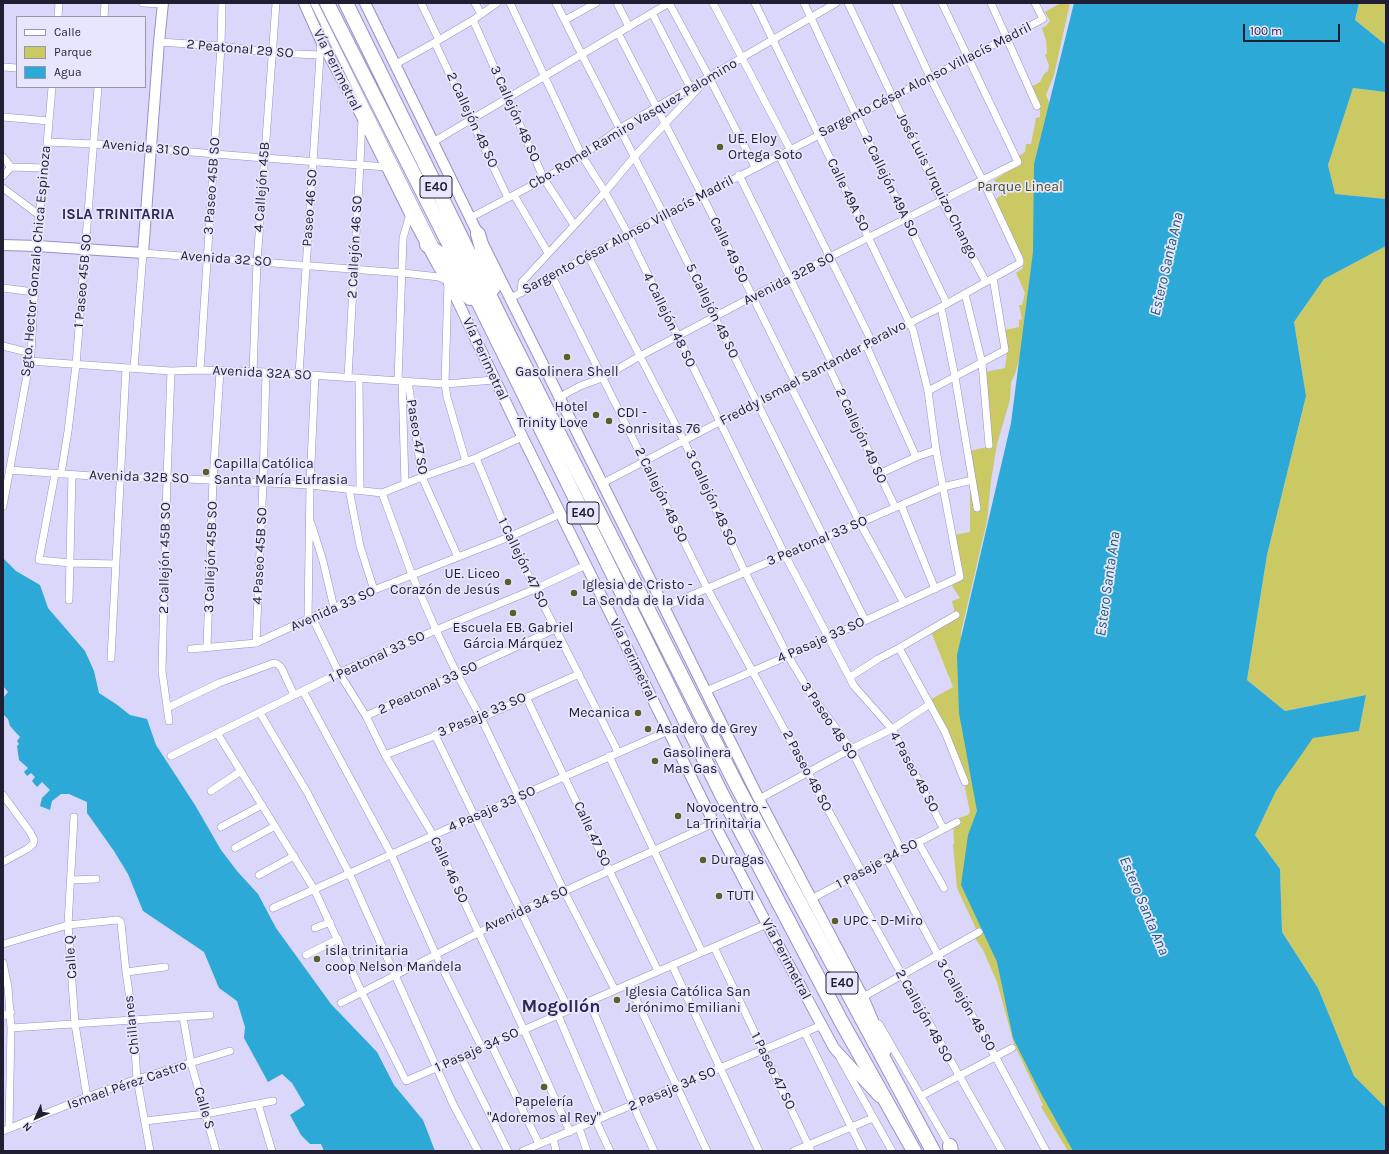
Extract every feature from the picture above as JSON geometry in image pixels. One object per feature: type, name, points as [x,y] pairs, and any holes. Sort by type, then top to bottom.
[{"type":"highway","name":"Vía Perimetral","points":[[327,3],[480,305],[722,795],[841,1021],[914,1151]]},
{"type":"highway","name":"E40","points":[[346,3],[505,327],[737,786],[933,1151]]},
{"type":"highway","points":[[478,234],[505,327]]},
{"type":"highway","points":[[427,245],[439,253],[464,292],[480,305]]},
{"type":"highway","points":[[722,795],[737,786]]},
{"type":"street","points":[[58,16],[59,3]]},
{"type":"street","points":[[104,16],[105,3]]},
{"type":"street","points":[[134,368],[163,4],[143,3]]},
{"type":"street","name":"3 Paseo 45B SO","points":[[200,370],[221,46],[222,3]]},
{"type":"street","name":"4 Callejón 45B","points":[[253,372],[257,262],[276,3]]},
{"type":"street","name":"Vía Perimetral","points":[[304,3],[321,42],[362,118],[410,214],[448,281],[494,380],[560,514],[714,823],[767,924],[834,1048],[890,1109]]},
{"type":"street","points":[[314,3],[439,253]]},
{"type":"street","name":"E40","points":[[365,3],[470,218],[759,799],[863,997],[906,1101]]},
{"type":"street","name":"2 Callejón 48 SO","points":[[421,3],[472,119],[511,196],[548,253]]},
{"type":"street","points":[[475,3],[481,14]]},
{"type":"street","points":[[396,64],[437,42],[497,3]]},
{"type":"street","name":"4 Callejón 48 SO","points":[[510,3],[582,156],[605,192],[628,234],[785,555],[828,638]]},
{"type":"street","name":"5 Callejón 48 SO","points":[[556,3],[664,215],[865,620]]},
{"type":"street","points":[[565,20],[596,3]]},
{"type":"street","points":[[616,3],[628,27]]},
{"type":"street","points":[[433,142],[669,3],[755,167]]},
{"type":"street","points":[[713,3],[790,149]]},
{"type":"street","name":"Calle 49A SO","points":[[755,3],[910,322],[928,391],[936,450],[943,487]]},
{"type":"street","name":"2 Callejón 49A SO","points":[[804,3],[812,17],[856,115],[906,219],[944,305],[977,508]]},
{"type":"street","name":"Cbo. Romel Ramiro Vasquez Palomino","points":[[470,218],[544,179],[582,156],[619,129],[836,3]]},
{"type":"street","name":"José Luis Urquizo Chango","points":[[848,3],[942,201],[986,282]]},
{"type":"street","points":[[896,3],[930,77],[983,181]]},
{"type":"street","points":[[942,3],[968,57]]},
{"type":"street","points":[[992,3],[1037,106]]},
{"type":"street","name":"Sargento César Alonso Villacís Madril","points":[[511,298],[739,175],[1043,19],[1035,3]]},
{"type":"street","points":[[652,14],[690,87]]},
{"type":"street","name":"3 Callejón 48 SO","points":[[473,20],[544,179],[574,225]]},
{"type":"street","name":"Calle 49 SO","points":[[618,33],[702,195],[860,523],[904,603]]},
{"type":"street","name":"2 Peatonal 29 SO","points":[[159,42],[221,46],[272,53],[320,55]]},
{"type":"street","name":"Paseo 46 SO","points":[[299,374],[321,42]]},
{"type":"street","name":"Avenida 32B SO","points":[[560,397],[580,386],[602,378],[677,336],[1018,162],[968,57]]},
{"type":"street","points":[[3,67],[16,68]]},
{"type":"street","points":[[521,293],[522,282],[605,192],[634,157],[709,77]]},
{"type":"street","name":"Sgto. Hector Gonzalo Chica Espinoza","points":[[3,502],[9,470],[7,460],[30,353],[39,215],[48,142],[52,88]]},
{"type":"street","name":"1 Paseo 45B SO","points":[[70,563],[39,560],[68,431],[76,365],[98,88]]},
{"type":"street","points":[[3,117],[49,121]]},
{"type":"street","name":"2 Callejón 46 SO","points":[[348,377],[362,118]]},
{"type":"street","name":"Avenida 31 SO","points":[[48,142],[94,144],[387,167]]},
{"type":"street","points":[[779,155],[869,343],[916,457]]},
{"type":"street","points":[[3,157],[11,167],[45,168]]},
{"type":"street","points":[[3,176],[11,167]]},
{"type":"street","name":"2 Callejón 49 SO","points":[[739,175],[790,278],[879,474],[898,506],[935,589]]},
{"type":"street","name":"Freddy Ismael Santander Peralvo","points":[[603,483],[1018,266],[1020,264],[1020,260],[983,181]]},
{"type":"street","points":[[3,188],[39,215]]},
{"type":"street","name":"Paseo 47 SO","points":[[405,484],[403,238],[410,214]]},
{"type":"street","name":"Avenida 32 SO","points":[[3,244],[403,273],[434,276],[448,281]]},
{"type":"street","name":"3 Callejón 48 SO","points":[[588,256],[684,441],[745,572],[788,656]]},
{"type":"street","name":"2 Callejón 48 SO","points":[[552,276],[707,588],[752,670]]},
{"type":"street","points":[[928,391],[1005,350],[993,278]]},
{"type":"street","points":[[448,281],[444,384],[466,462]]},
{"type":"street","points":[[3,288],[34,292]]},
{"type":"street","points":[[966,294],[982,363],[989,445]]},
{"type":"street","points":[[3,346],[30,353]]},
{"type":"street","name":"Avenida 32A SO","points":[[29,361],[172,371],[200,370],[266,372],[403,380],[444,384],[494,380]]},
{"type":"street","points":[[111,658],[126,368]]},
{"type":"street","name":"2 Callejón 45B SO","points":[[169,721],[162,671],[167,478],[172,371]]},
{"type":"street","name":"3 Callejón 45B SO","points":[[207,647],[213,480],[220,371]]},
{"type":"street","name":"4 Paseo 45B SO","points":[[256,643],[266,372]]},
{"type":"street","points":[[310,618],[309,517],[315,375]]},
{"type":"street","points":[[359,378],[360,490]]},
{"type":"street","name":"Paseo 47 SO","points":[[403,380],[422,477],[458,557]]},
{"type":"street","name":"Avenida 32B SO","points":[[9,470],[120,478],[167,478],[263,482],[310,485],[382,493],[466,462],[522,437]]},
{"type":"street","points":[[879,474],[916,457],[936,450]]},
{"type":"street","name":"1 Callejón 47 SO","points":[[476,458],[509,537],[618,752]]},
{"type":"street","points":[[69,600],[72,474]]},
{"type":"street","name":"3 Peatonal 33 SO","points":[[664,606],[943,487],[972,480]]},
{"type":"street","name":"4 Pasaje 33 SO","points":[[706,691],[752,670],[788,656],[960,577],[943,487]]},
{"type":"street","points":[[350,489],[360,546],[374,590]]},
{"type":"street","points":[[382,493],[412,576],[436,630],[457,674],[481,718],[564,891],[615,990]]},
{"type":"street","name":"Avenida 33 SO","points":[[191,649],[256,643],[374,590],[509,537],[560,514]]},
{"type":"street","points":[[309,517],[323,561],[334,608]]},
{"type":"street","points":[[70,563],[116,564]]},
{"type":"street","name":"1 Peatonal 33 SO","points":[[171,756],[339,673],[436,630],[535,589],[586,565]]},
{"type":"street","points":[[850,678],[878,659],[900,648],[956,615]]},
{"type":"street","name":"Calle 46 SO","points":[[310,618],[339,673],[366,716],[385,755],[433,835],[570,1132]]},
{"type":"street","name":"2 Peatonal 33 SO","points":[[366,716],[555,629]]},
{"type":"street","name":"4 Paseo 48 SO","points":[[828,638],[854,686],[892,729],[944,828]]},
{"type":"street","points":[[900,648],[945,732],[965,782]]},
{"type":"street","name":"3 Paseo 48 SO","points":[[788,656],[811,694],[851,749],[902,851]]},
{"type":"street","points":[[167,708],[220,683],[274,663],[281,667],[294,695]]},
{"type":"street","name":"2 Paseo 48 SO","points":[[752,670],[862,872]]},
{"type":"street","name":"3 Pasaje 33 SO","points":[[385,755],[481,718],[579,674]]},
{"type":"street","points":[[303,691],[391,854],[436,954],[482,1048]]},
{"type":"street","name":"Calle 47 SO","points":[[526,697],[658,971]]},
{"type":"street","points":[[759,799],[851,749],[892,729],[930,704]]},
{"type":"street","points":[[260,713],[307,792],[349,873],[453,1104],[478,1151]]},
{"type":"street","name":"4 Pasaje 33 SO","points":[[273,908],[564,776],[668,731]]},
{"type":"street","points":[[217,733],[314,889],[362,993]]},
{"type":"street","points":[[435,735],[569,1010]]},
{"type":"street","points":[[609,756],[702,952]]},
{"type":"street","points":[[211,790],[241,771]]},
{"type":"street","points":[[3,795],[34,840],[30,847],[3,862]]},
{"type":"street","points":[[222,828],[262,805]]},
{"type":"street","name":"Calle Q","points":[[74,817],[72,880],[68,925],[75,1024],[87,1097]]},
{"type":"street","name":"1 Pasaje 34 SO","points":[[811,899],[957,822]]},
{"type":"street","name":"Avenida 34 SO","points":[[341,1003],[521,911],[714,823]]},
{"type":"street","points":[[235,848],[275,826]]},
{"type":"street","points":[[918,842],[944,888]]},
{"type":"street","points":[[259,875],[294,856]]},
{"type":"street","name":"3 Callejón 48 SO","points":[[887,859],[1046,1151]]},
{"type":"street","points":[[72,880],[96,879]]},
{"type":"street","name":"2 Callejón 48 SO","points":[[849,879],[958,1076],[1002,1151]]},
{"type":"street","name":"Chillanes","points":[[68,925],[117,920],[121,923],[133,1020],[137,1079],[150,1151]]},
{"type":"street","points":[[315,928],[330,922]]},
{"type":"street","name":"1 Pasaje 34 SO","points":[[362,993],[406,1080],[767,924]]},
{"type":"street","points":[[3,944],[68,925]]},
{"type":"street","points":[[951,1149],[863,997],[979,932]]},
{"type":"street","points":[[306,955],[338,939]]},
{"type":"street","name":"1 Paseo 47 SO","points":[[714,947],[810,1148]]},
{"type":"street","points":[[3,964],[11,1012],[6,1130]]},
{"type":"street","points":[[672,965],[759,1151]]},
{"type":"street","points":[[126,972],[165,967]]},
{"type":"street","points":[[630,984],[708,1151]]},
{"type":"street","points":[[589,1001],[632,1105],[654,1151]]},
{"type":"street","points":[[3,1016],[11,1012]]},
{"type":"street","points":[[11,1028],[210,1015]]},
{"type":"street","points":[[558,1015],[610,1151]]},
{"type":"street","name":"Calle S","points":[[183,1017],[191,1063],[216,1151]]},
{"type":"street","name":"2 Pasaje 34 SO","points":[[524,1151],[822,1026]]},
{"type":"street","points":[[805,1033],[863,1151]]},
{"type":"street","points":[[491,1044],[539,1144]]},
{"type":"street","points":[[834,1048],[892,1151]]},
{"type":"street","points":[[921,1096],[1012,1048]]},
{"type":"street","name":"Ismael Pérez Castro","points":[[6,1130],[87,1097],[137,1079],[230,1051]]},
{"type":"street","points":[[461,1057],[508,1151]]},
{"type":"street","points":[[145,1121],[205,1114],[273,1101]]},
{"type":"street","points":[[258,1104],[272,1151]]},
{"type":"street","points":[[794,1151],[810,1148],[873,1118]]},
{"type":"street","points":[[579,1128],[587,1151]]},
{"type":"street","points":[[553,1138],[556,1151]]},
{"type":"green space","name":"Parque Lineal","points":[[1059,3],[1070,3],[1054,75],[1046,95],[1051,107],[1023,346],[1015,374],[1011,382],[1010,400],[997,444],[987,521],[961,632],[961,654],[1082,1151],[1068,1151],[1041,1107],[1043,1105],[1014,1044],[997,982],[983,950],[975,938],[977,931],[957,888],[953,845],[953,820],[968,815],[970,812],[964,783],[930,700],[953,687],[930,629],[955,614],[952,601],[960,598],[952,586],[961,578],[953,535],[970,532],[970,451],[987,447],[985,372],[1005,368],[1007,351],[1005,330],[1019,327],[1019,320],[1022,319],[1019,305],[1022,305],[1025,293],[1016,273],[1023,268],[1022,263],[994,200],[1002,195],[994,180],[1021,163],[1018,157],[1025,152],[1026,144],[1031,144],[1036,118],[1040,117],[1040,111],[1031,87],[1040,82],[1044,74],[1048,71],[1049,65],[1045,55],[1047,54],[1046,40],[1042,28],[1050,21],[1045,12]]},
{"type":"green space","points":[[1359,3],[1386,3],[1386,45],[1355,20]]},
{"type":"green space","points":[[1353,88],[1386,92],[1386,199],[1334,194],[1328,165]]},
{"type":"green space","points":[[1386,246],[1386,1108],[1354,1076],[1318,988],[1282,932],[1280,869],[1255,835],[1276,791],[1313,737],[1359,731],[1366,695],[1285,711],[1247,680],[1267,555],[1306,396],[1294,322],[1324,279]]},
{"type":"water","name":"Estero Santa Ana","points":[[1074,3],[1359,3],[1355,20],[1386,45],[1386,92],[1353,88],[1328,165],[1335,194],[1386,199],[1386,246],[1324,279],[1294,322],[1306,396],[1267,555],[1247,680],[1285,711],[1366,695],[1359,731],[1313,738],[1276,791],[1255,835],[1280,869],[1282,932],[1318,988],[1354,1076],[1386,1108],[1386,1151],[1073,1151],[1038,1088],[1013,1038],[997,962],[961,885],[968,835],[977,811],[959,713],[957,655],[1011,423],[1033,252],[1034,164]]},
{"type":"water","points":[[3,558],[16,571],[40,585],[48,608],[85,651],[94,671],[99,693],[130,715],[147,719],[156,745],[195,805],[221,850],[237,871],[258,894],[276,928],[331,1004],[377,1052],[394,1085],[423,1120],[435,1151],[324,1151],[321,1144],[310,1144],[301,1135],[290,1115],[305,1105],[292,1083],[282,1074],[268,1082],[244,1038],[245,1027],[237,1001],[219,988],[204,952],[143,911],[128,874],[114,851],[87,813],[87,802],[69,794],[61,794],[52,801],[50,810],[40,806],[42,798],[50,790],[42,782],[37,787],[32,781],[35,777],[31,773],[27,776],[24,772],[28,768],[19,760],[17,746],[19,744],[17,741],[20,737],[10,726],[8,719],[3,714],[3,698],[8,692],[3,686]]},
{"type":"place","name":"UE. Eloy Ortega Soto","points":[[720,147]]},
{"type":"place","name":"Gasolinera Shell","points":[[567,357]]},
{"type":"place","name":"Hotel Trinity Love","points":[[596,415]]},
{"type":"place","name":"CDI - Sonrisitas 76","points":[[609,421]]},
{"type":"place","name":"Capilla Católica Santa María Eufrasia","points":[[206,472]]},
{"type":"place","name":"UE. Liceo Corazón de Jesús","points":[[508,582]]},
{"type":"place","name":"Iglesia de Cristo - La Senda de la Vida","points":[[574,593]]},
{"type":"place","name":"Escuela EB. Gabriel Gárcia Márquez","points":[[513,613]]},
{"type":"place","name":"Mecanica","points":[[638,713]]},
{"type":"place","name":"Asadero de Grey","points":[[648,729]]},
{"type":"place","name":"Gasolinera Mas Gas","points":[[655,761]]},
{"type":"place","name":"Novocentro - La Trinitaria","points":[[678,816]]},
{"type":"place","name":"Duragas","points":[[703,860]]},
{"type":"place","name":"TUTI","points":[[719,896]]},
{"type":"place","name":"UPC - D-Miro","points":[[835,921]]},
{"type":"place","name":"isla trinitaria coop Nelson Mandela","points":[[317,959]]},
{"type":"place","name":"Iglesia Católica San Jerónimo Emiliani","points":[[617,1000]]},
{"type":"place","name":"Papelería \"Adoremos al Rey\"","points":[[544,1087]]},
{"type":"district","name":"ISLA TRINITARIA","points":[[118,215]]},
{"type":"district","name":"Mogollón","points":[[561,1007]]}]
